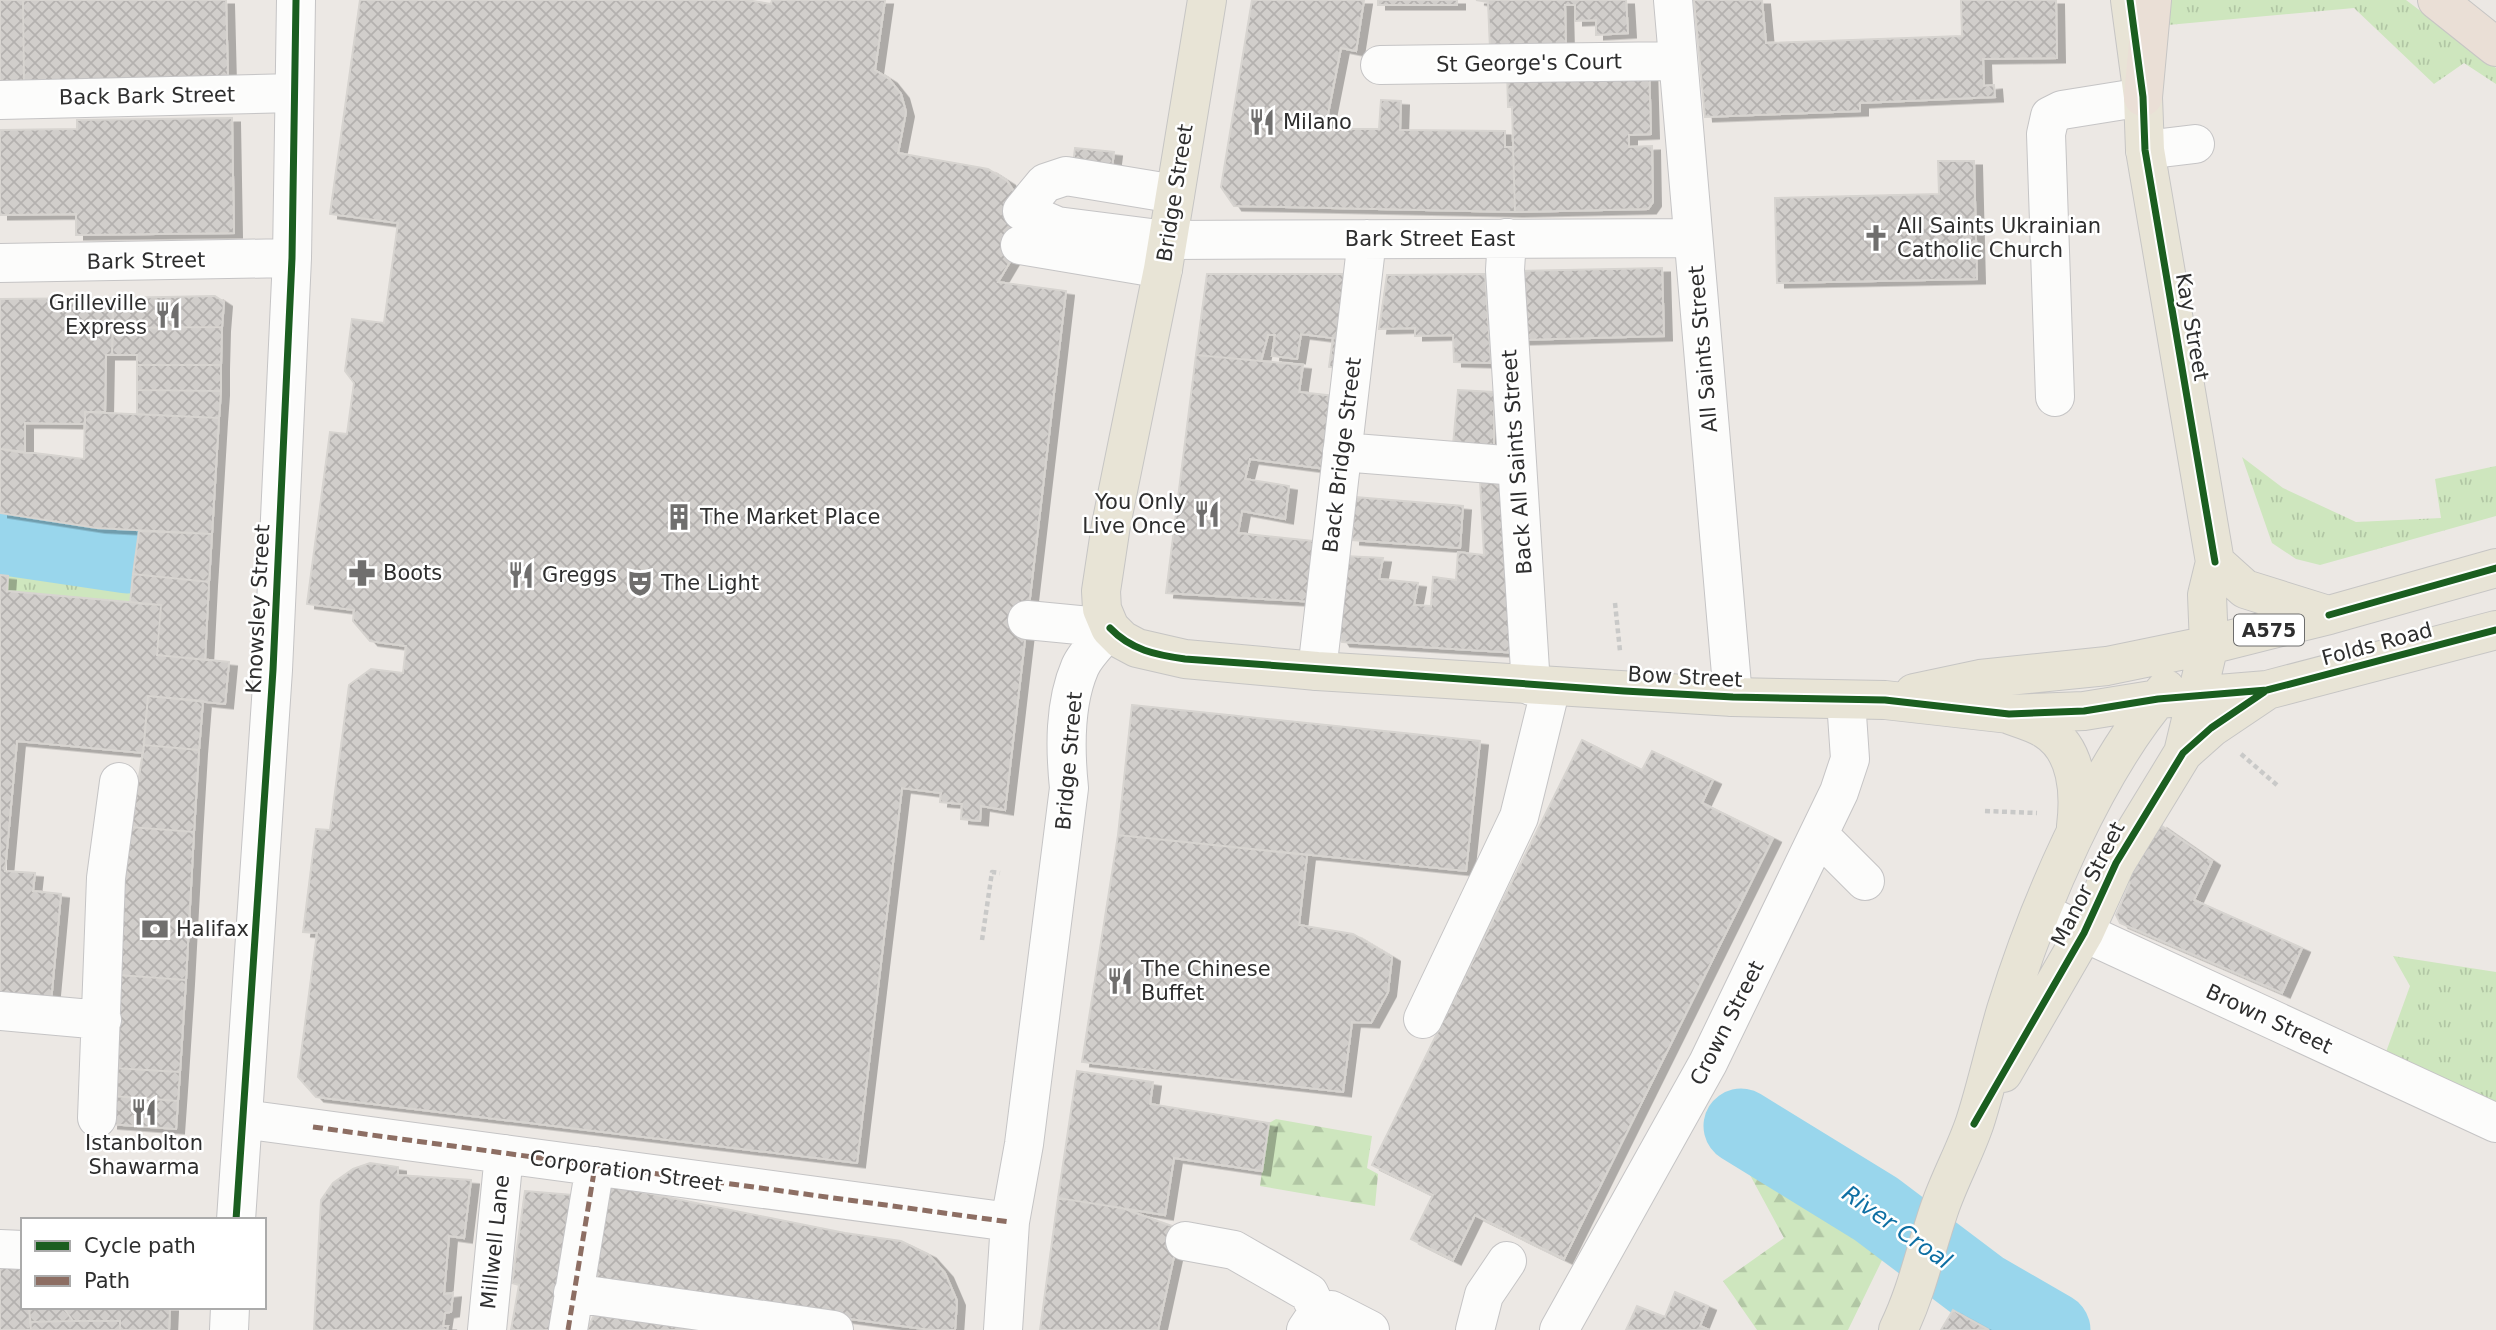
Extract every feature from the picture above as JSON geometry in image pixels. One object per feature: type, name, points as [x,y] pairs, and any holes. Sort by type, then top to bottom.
[{"type":"highway","points":[[2143,97],[2152,0]]},
{"type":"highway","points":[[2437,0],[2496,47]]},
{"type":"main road","name":"Bridge Street","points":[[1110,628],[1102,609],[1104,563],[1169,231],[1207,0]]},
{"type":"main road","name":"Kay Street","points":[[2130,0],[2143,97],[2145,150],[2215,562],[2207,596],[2209,645]]},
{"type":"main road","points":[[2215,562],[2245,589],[2329,615]]},
{"type":"main road","name":"Folds Road","points":[[2209,645],[2493,569]]},
{"type":"main road","name":"Bow Street","points":[[1110,628],[1122,640],[1160,656],[1317,671],[1541,686],[1733,697],[1885,700],[2009,714],[2084,711],[2197,694],[2267,690]]},
{"type":"main road","name":"Folds Road","points":[[2267,690],[2339,674],[2496,630]]},
{"type":"main road","name":"Bow Street","points":[[1885,700],[1980,679],[2107,666],[2209,645]]},
{"type":"main road","name":"Manor Street","points":[[2183,753],[2209,645]]},
{"type":"main road","name":"A575","points":[[2158,699],[2209,645]]},
{"type":"main road","points":[[2107,666],[2129,677],[2158,699],[2178,733],[2183,753]]},
{"type":"main road","name":"Manor Street","points":[[1974,1124],[2084,933],[2116,863],[2183,753],[2211,728],[2267,690]]},
{"type":"main road","name":"Manor Street","points":[[1974,1124],[2010,998],[2074,839],[2105,780],[2158,699]]},
{"type":"main road","points":[[2009,714],[2048,730],[2076,773],[2080,799],[2074,839]]},
{"type":"main road","name":"A575","points":[[1906,1315],[1939,1210],[1974,1124]]},
{"type":"street","name":"Knowsley Street","points":[[236,1218],[273,670],[292,258],[296,0]]},
{"type":"street","name":"All Saints Street","points":[[1673,0],[1733,697]]},
{"type":"street","name":"St George's Court","points":[[1380,65],[1678,61]]},
{"type":"street","name":"Back Bark Street","points":[[0,100],[294,93]]},
{"type":"street","points":[[2055,397],[2046,134],[2050,116],[2062,110],[2143,97]]},
{"type":"street","points":[[2145,150],[2195,144]]},
{"type":"street","points":[[1059,200],[1169,231],[1021,228],[1040,203],[1059,200]]},
{"type":"street","name":"Bark Street East","points":[[1169,231],[1367,239],[1693,238]]},
{"type":"street","name":"Back All Saints Street","points":[[1423,1019],[1519,817],[1541,686],[1517,466],[1505,270],[1507,238]]},
{"type":"street","name":"Back Bridge Street","points":[[1317,671],[1367,239]]},
{"type":"street","name":"Bark Street","points":[[0,263],[292,258]]},
{"type":"street","points":[[1342,452],[1517,466]]},
{"type":"street","points":[[1027,620],[1110,628]]},
{"type":"street","name":"Bridge Street","points":[[1003,1330],[1010,1222],[1024,1143],[1069,788],[1065,747],[1073,687],[1081,665],[1110,628]]},
{"type":"street","name":"Crown Street","points":[[1559,1330],[1709,1063],[1839,792],[1850,759],[1846,700]]},
{"type":"street","points":[[97,1118],[106,878],[119,782]]},
{"type":"street","points":[[1819,835],[1865,881]]},
{"type":"street","name":"Brown Street","points":[[2042,913],[2496,1124]]},
{"type":"street","points":[[0,1011],[102,1020]]},
{"type":"street","name":"Corporation Street","points":[[243,1119],[1010,1222]]},
{"type":"street","name":"Millwell Lane","points":[[486,1330],[504,1154]]},
{"type":"street","points":[[595,1166],[570,1312],[834,1330]]},
{"type":"street","points":[[1185,1241],[1234,1250],[1309,1293],[1312,1321],[1331,1310],[1370,1330]]},
{"type":"street","points":[[0,1249],[21,1250]]},
{"type":"street","points":[[1475,1330],[1485,1296],[1507,1261]]},
{"type":"street","points":[[229,1330],[230,1309]]},
{"type":"path","points":[[1985,811],[2038,813]]},
{"type":"path","points":[[982,940],[992,872],[1000,873]]},
{"type":"green space","points":[[2171,0],[2406,0],[2496,68],[2496,84],[2464,63],[2434,84],[2354,8],[2168,25]]},
{"type":"green space","points":[[2242,457],[2283,488],[2356,522],[2441,518],[2435,479],[2496,466],[2496,516],[2320,565],[2296,559],[2272,543]]},
{"type":"green space","points":[[0,513],[97,528],[139,531],[130,603],[7,591],[8,576],[0,575]]},
{"type":"green space","points":[[2393,956],[2496,972],[2496,1104],[2386,1052],[2410,986]]},
{"type":"green space","points":[[1276,1119],[1372,1136],[1367,1168],[1378,1174],[1375,1206],[1260,1186],[1269,1123]]},
{"type":"green space","points":[[1770,1130],[1871,1185],[1886,1252],[1848,1330],[1757,1330],[1723,1281],[1784,1238],[1750,1175]]},
{"type":"building","points":[[0,0],[23,0],[24,89],[0,89]]},
{"type":"building","points":[[23,0],[226,0],[228,79],[24,83]]},
{"type":"building","name":"The Market Place","points":[[360,0],[746,0],[771,4],[772,0],[885,0],[875,70],[889,79],[901,94],[906,112],[898,153],[988,169],[1007,181],[1021,202],[1020,245],[998,282],[1066,291],[1005,810],[981,806],[980,821],[961,819],[962,804],[940,802],[941,793],[902,788],[857,1163],[316,1097],[298,1077],[317,933],[303,932],[316,829],[330,830],[349,685],[371,669],[403,673],[406,646],[370,641],[353,621],[354,610],[307,604],[330,432],[347,434],[354,383],[345,371],[352,319],[384,323],[398,223],[330,214]]},
{"type":"building","points":[[1252,0],[1364,0],[1356,51],[1341,48],[1325,129],[1379,129],[1381,100],[1401,101],[1400,130],[1505,131],[1505,147],[1513,147],[1515,212],[1234,206],[1221,187]]},
{"type":"building","points":[[1378,0],[1457,0],[1457,5],[1378,5]]},
{"type":"building","points":[[1476,0],[1626,0],[1628,33],[1596,35],[1596,20],[1575,21],[1575,5],[1565,5],[1566,46],[1490,49],[1488,2]]},
{"type":"building","points":[[1694,0],[1762,0],[1766,43],[1962,36],[1961,0],[2056,0],[2057,58],[1983,59],[1984,86],[1994,85],[1995,97],[1860,103],[1860,111],[1705,117]]},
{"type":"building","points":[[1649,63],[1651,134],[1629,135],[1629,147],[1652,146],[1653,202],[1648,209],[1515,212],[1512,107],[1508,107],[1507,67]]},
{"type":"building","points":[[232,118],[234,233],[76,235],[76,214],[0,215],[0,130],[77,129],[77,120]]},
{"type":"building","points":[[1075,148],[1114,152],[1112,168],[1073,164]]},
{"type":"building","name":"All Saints Ukrainian Catholic Church","points":[[1938,161],[1974,161],[1977,279],[1777,283],[1775,198],[1939,194]]},
{"type":"building","points":[[1662,268],[1664,336],[1519,340],[1517,271]]},
{"type":"building","points":[[1207,274],[1355,274],[1346,369],[1329,367],[1333,338],[1301,334],[1297,359],[1272,356],[1275,335],[1268,335],[1261,361],[1196,355]]},
{"type":"building","points":[[1485,274],[1491,363],[1454,362],[1453,335],[1415,336],[1415,328],[1379,329],[1387,275]]},
{"type":"building","name":"Grilleville Express","points":[[215,296],[224,302],[222,327],[113,328],[113,298]]},
{"type":"building","points":[[113,298],[112,355],[106,355],[105,412],[85,412],[85,424],[25,423],[25,453],[0,449],[0,299]]},
{"type":"building","points":[[222,327],[221,365],[137,365],[137,355],[112,355],[113,328]]},
{"type":"building","points":[[1196,355],[1303,365],[1299,392],[1335,396],[1325,469],[1250,459],[1245,479],[1289,486],[1285,519],[1242,511],[1238,533],[1322,542],[1315,602],[1166,593]]},
{"type":"building","points":[[137,365],[221,365],[221,391],[137,390]]},
{"type":"building","points":[[137,390],[221,391],[219,418],[137,414]]},
{"type":"building","points":[[1458,390],[1494,392],[1494,447],[1453,445]]},
{"type":"building","points":[[85,412],[219,418],[212,534],[97,528],[0,513],[0,449],[84,459]]},
{"type":"building","points":[[1480,481],[1505,481],[1518,653],[1342,642],[1337,634],[1345,556],[1383,558],[1379,579],[1418,583],[1414,605],[1431,606],[1433,577],[1456,580],[1458,552],[1484,555]]},
{"type":"building","points":[[1355,497],[1463,506],[1460,548],[1352,540]]},
{"type":"building","points":[[139,531],[212,534],[209,582],[133,574]]},
{"type":"building","points":[[133,574],[209,582],[205,660],[157,655],[161,605],[130,603]]},
{"type":"building","points":[[0,575],[8,576],[7,591],[161,605],[157,655],[229,662],[225,704],[148,696],[143,753],[17,741],[5,871],[35,873],[33,891],[61,894],[51,1002],[0,997]]},
{"type":"building","points":[[148,696],[203,701],[199,750],[144,745]]},
{"type":"building","points":[[1132,705],[1480,741],[1466,871],[1118,835]]},
{"type":"building","points":[[1582,740],[1642,770],[1652,751],[1713,780],[1702,803],[1773,838],[1564,1259],[1475,1215],[1453,1260],[1411,1239],[1433,1195],[1372,1165]]},
{"type":"building","points":[[144,745],[199,750],[194,832],[131,827]]},
{"type":"building","points":[[2159,824],[2212,861],[2194,900],[2302,948],[2282,993],[2120,923],[2116,915],[2130,883],[2128,881]]},
{"type":"building","name":"Halifax","points":[[131,827],[194,832],[186,980],[119,975],[122,883]]},
{"type":"building","points":[[1118,835],[1307,855],[1299,925],[1353,934],[1392,957],[1388,992],[1371,1023],[1352,1022],[1343,1092],[1082,1062]]},
{"type":"building","points":[[119,975],[186,980],[180,1072],[113,1068]]},
{"type":"building","points":[[113,1068],[180,1072],[178,1101],[112,1096]]},
{"type":"building","points":[[1077,1071],[1153,1082],[1150,1104],[1269,1123],[1262,1171],[1174,1158],[1165,1215],[1058,1198]]},
{"type":"building","name":"Istanbolton Shawarma","points":[[112,1096],[178,1101],[176,1129],[110,1124]]},
{"type":"building","points":[[370,1163],[398,1167],[398,1175],[471,1180],[464,1238],[449,1236],[444,1294],[453,1293],[451,1312],[445,1313],[443,1326],[448,1326],[447,1330],[314,1330],[321,1200],[333,1183],[353,1169]]},
{"type":"building","points":[[607,1185],[845,1233],[901,1241],[928,1254],[945,1273],[957,1301],[955,1330],[931,1330],[592,1284]]},
{"type":"building","points":[[525,1191],[584,1196],[562,1330],[511,1330],[519,1285],[512,1283]]},
{"type":"building","points":[[1058,1198],[1122,1208],[1180,1229],[1158,1330],[1040,1330]]},
{"type":"building","points":[[21,1264],[21,1309],[29,1309],[31,1330],[0,1330],[0,1266]]},
{"type":"building","points":[[1675,1292],[1708,1306],[1700,1326],[1709,1330],[1626,1330],[1637,1306],[1665,1317]]},
{"type":"building","points":[[29,1309],[64,1309],[73,1321],[30,1322]]},
{"type":"building","points":[[64,1309],[170,1309],[169,1330],[120,1330],[120,1321],[73,1321]]},
{"type":"building","points":[[1953,1310],[1958,1313],[1989,1330],[1941,1330]]},
{"type":"building","points":[[596,1311],[746,1330],[587,1330]]},
{"type":"building","points":[[120,1321],[120,1330],[31,1330],[30,1322]]},
{"type":"waterway","name":"River Croal","points":[[0,537],[127,556]]},
{"type":"waterway","name":"River Croal","points":[[1741,1126],[1876,1209],[1982,1289],[2053,1330]]},
{"type":"marked path","points":[[313,1127],[1010,1222]]},
{"type":"marked path","points":[[568,1330],[595,1166]]},
{"type":"cycle path","points":[[236,1218],[273,670],[292,258],[296,0]]},
{"type":"cycle path","points":[[2130,0],[2143,97],[2145,150],[2215,562]]},
{"type":"cycle path","points":[[2329,615],[2496,568]]},
{"type":"cycle path","points":[[1110,628],[1126,642],[1144,650],[1185,659],[1624,691],[1733,697],[1885,700],[2009,714],[2084,711],[2158,699],[2267,690],[2496,630]]},
{"type":"cycle path","points":[[1974,1124],[2084,933],[2116,863],[2183,753],[2211,728],[2264,692]]},
{"type":"place","name":"Milano","points":[[1262,122]]},
{"type":"place","name":"All Saints Ukrainian Catholic Church","points":[[1876,238]]},
{"type":"place","name":"Grilleville Express","points":[[168,315]]},
{"type":"place","name":"You Only Live Once","points":[[1207,514]]},
{"type":"place","name":"The Market Place","points":[[679,517]]},
{"type":"place","name":"Boots","points":[[362,573]]},
{"type":"place","name":"Greggs","points":[[521,575]]},
{"type":"place","name":"The Light","points":[[640,583]]},
{"type":"place","name":"Halifax","points":[[155,929]]},
{"type":"place","name":"The Chinese Buffet","points":[[1120,981]]},
{"type":"place","name":"Istanbolton Shawarma","points":[[144,1112]]}]
